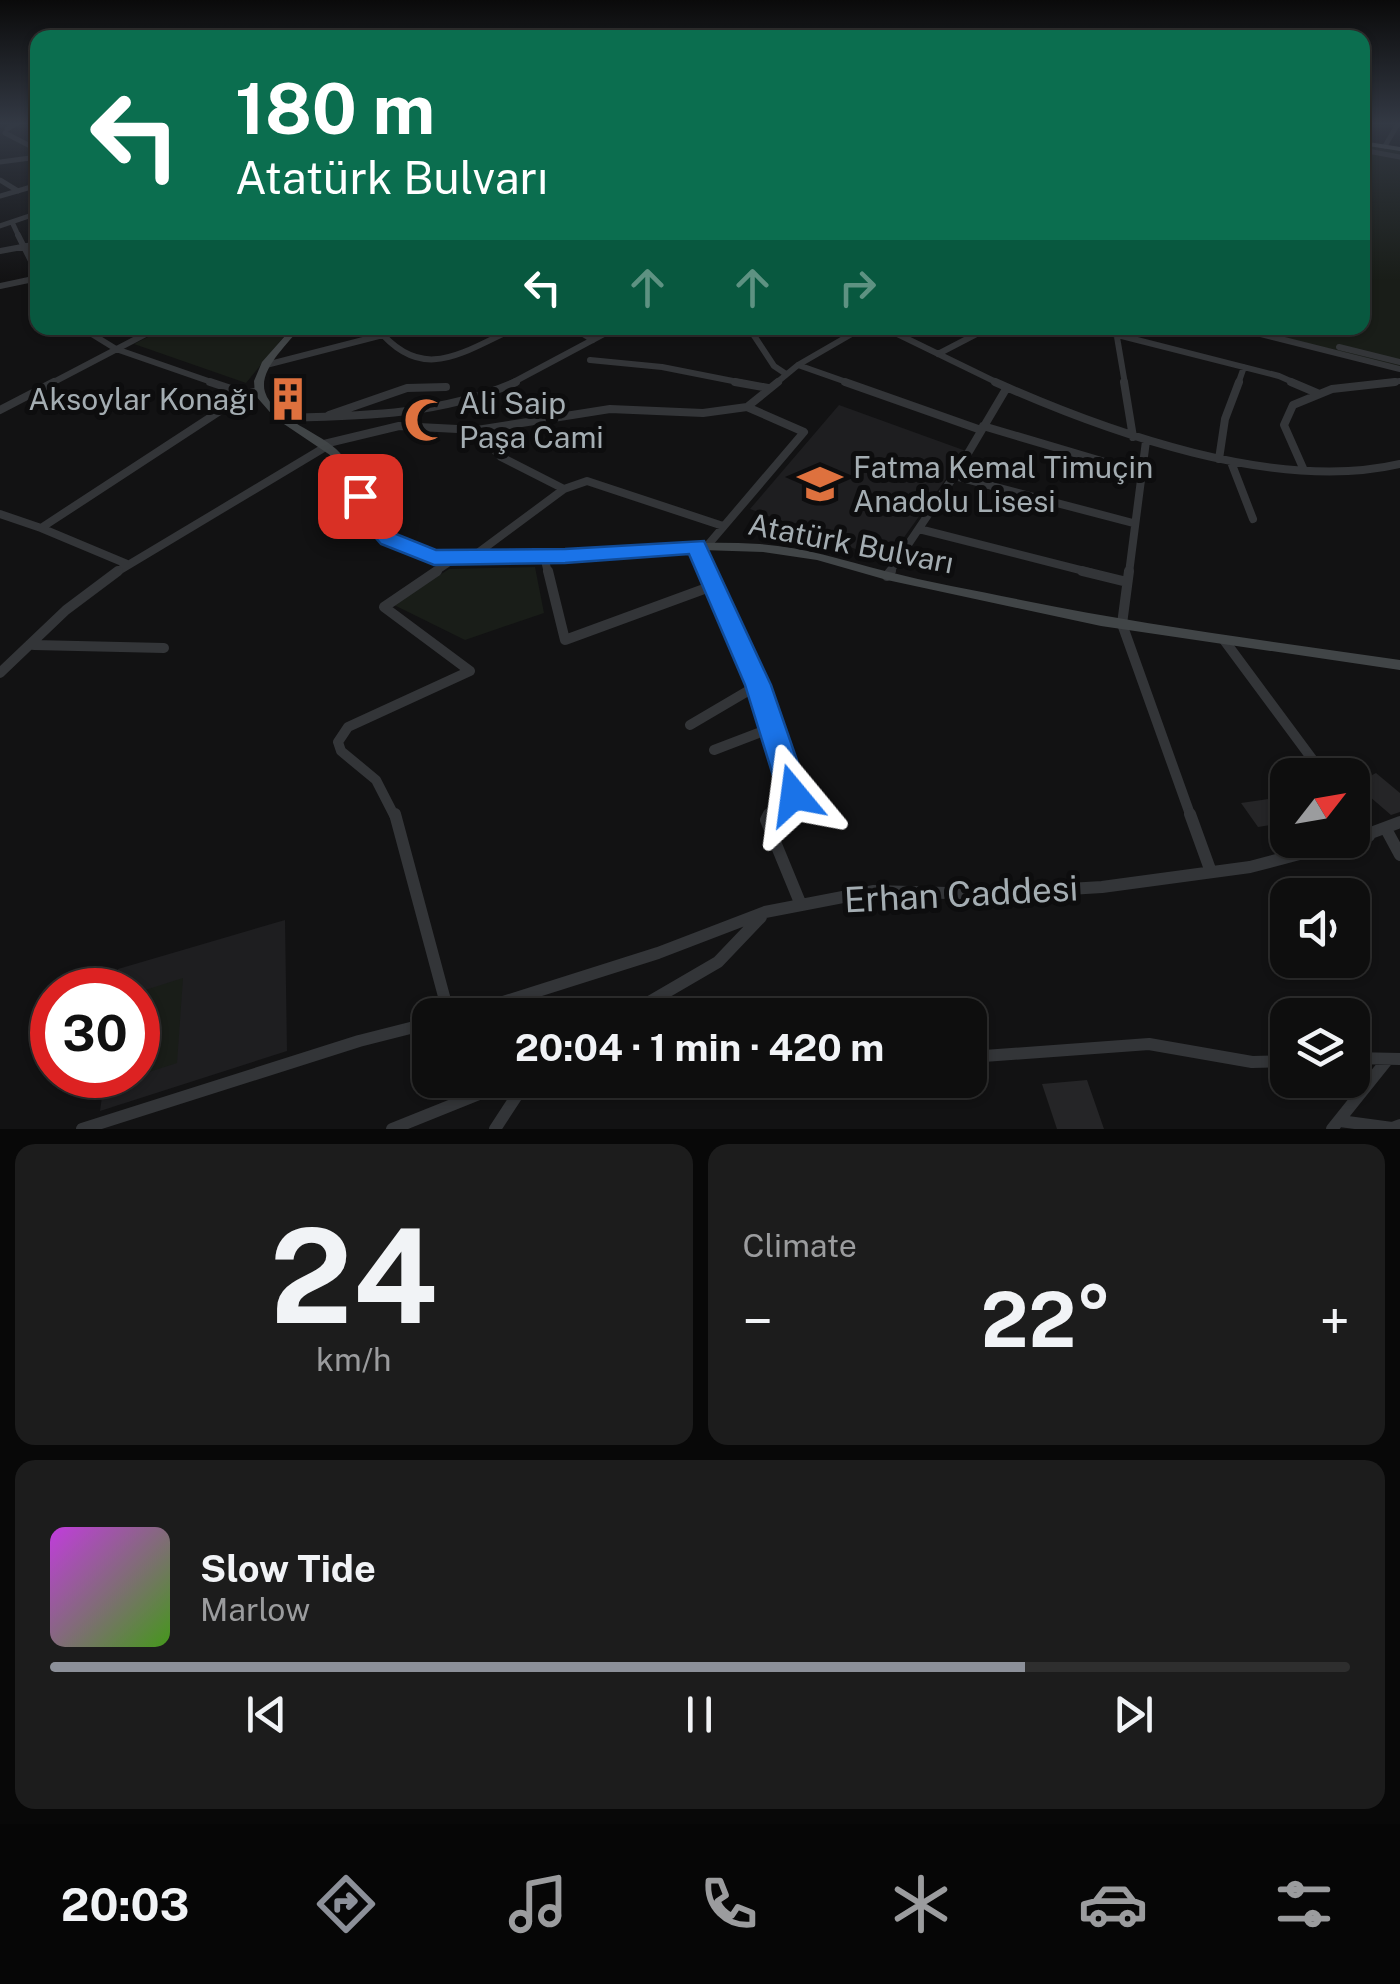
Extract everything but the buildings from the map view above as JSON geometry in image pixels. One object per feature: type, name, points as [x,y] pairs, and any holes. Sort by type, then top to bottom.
[{"type":"main road","points":[[253,392],[266,364],[290,335]]},
{"type":"main road","name":"Atatürk Bulvarı","points":[[253,392],[282,418],[325,445],[338,458],[370,517],[388,539],[414,552],[456,558],[702,546],[798,552],[887,576],[1122,624],[1400,665]]},
{"type":"street","points":[[0,180],[18,190]]},
{"type":"street","points":[[0,196],[30,187]]},
{"type":"street","points":[[0,226],[30,216]]},
{"type":"street","points":[[12,222],[30,259]]},
{"type":"street","points":[[0,251],[30,245]]},
{"type":"street","points":[[0,286],[30,278]]},
{"type":"street","points":[[93,335],[116,349],[253,392]]},
{"type":"street","points":[[0,410],[143,335]]},
{"type":"street","points":[[266,364],[366,335]]},
{"type":"street","points":[[384,335],[406,360],[424,362],[450,356],[499,335]]},
{"type":"street","points":[[584,335],[593,340]]},
{"type":"street","points":[[282,418],[398,414],[474,398],[508,385],[602,335]]},
{"type":"street","points":[[753,335],[774,366],[786,374]]},
{"type":"street","points":[[747,407],[798,364],[850,335]]},
{"type":"street","points":[[899,335],[1006,390],[1065,415],[1146,441],[1231,462],[1360,470],[1400,464]]},
{"type":"street","points":[[938,354],[975,335]]},
{"type":"street","points":[[1110,335],[1288,378],[1317,393]]},
{"type":"street","points":[[1268,335],[1400,365]]},
{"type":"street","points":[[1286,335],[1400,365]]},
{"type":"street","points":[[1118,338],[1133,437]]},
{"type":"street","points":[[590,360],[662,367],[768,388]]},
{"type":"street","points":[[798,364],[982,428],[1142,473]]},
{"type":"street","points":[[1220,460],[1225,419],[1244,367]]},
{"type":"street","points":[[1303,468],[1284,421],[1293,405],[1317,393],[1400,382]]},
{"type":"street","points":[[321,418],[411,387],[446,388]]},
{"type":"street","points":[[887,576],[1006,390]]},
{"type":"street","points":[[41,528],[253,392]]},
{"type":"street","points":[[0,673],[66,610],[127,564],[325,445],[373,427],[433,425],[478,430],[610,409],[703,413],[747,407],[804,432],[702,546],[758,685],[795,792],[770,811],[766,825],[801,905]]},
{"type":"street","points":[[478,430],[501,458],[564,489]]},
{"type":"street","points":[[1146,441],[1122,624],[1211,872]]},
{"type":"street","points":[[1231,462],[1253,519]]},
{"type":"street","points":[[954,476],[1134,523]]},
{"type":"street","points":[[887,576],[954,476]]},
{"type":"street","points":[[471,558],[564,489],[594,481],[723,526]]},
{"type":"street","points":[[0,514],[127,564]]},
{"type":"street","points":[[919,529],[1127,582]]},
{"type":"street","points":[[544,556],[564,640],[715,585]]},
{"type":"street","points":[[443,998],[395,815],[376,780],[341,751],[338,742],[348,727],[470,671],[384,606],[456,558]]},
{"type":"street","points":[[1224,640],[1311,758]]},
{"type":"street","points":[[34,644],[164,648]]},
{"type":"street","points":[[690,725],[758,685]]},
{"type":"street","points":[[714,750],[774,728]]},
{"type":"street","name":"Erhan Caddesi","points":[[1370,836],[1400,822]]},
{"type":"street","points":[[1386,829],[1400,855]]},
{"type":"street","name":"Erhan Caddesi","points":[[517,998],[658,954],[766,912],[874,891],[1004,892],[1102,887],[1281,858]]},
{"type":"street","points":[[656,998],[718,962],[766,912]]},
{"type":"street","points":[[82,1129],[412,1028]]},
{"type":"street","points":[[987,1056],[1150,1044],[1252,1062],[1270,1061]]},
{"type":"street","points":[[1336,1125],[1394,1059]]},
{"type":"street","points":[[392,1129],[469,1098]]},
{"type":"street","points":[[495,1129],[515,1098]]},
{"type":"street","points":[[1336,1125],[1392,1128],[1400,1124]]},
{"type":"shaded area","points":[[1370,175],[1400,175],[1400,367],[1275,335],[1370,335]]},
{"type":"shaded area","points":[[152,335],[285,335],[246,383],[134,344]]},
{"type":"shaded area","points":[[839,405],[966,451],[887,561],[750,509]]},
{"type":"shaded area","points":[[535,567],[544,613],[465,640],[394,605],[449,569]]},
{"type":"shaded area","points":[[285,920],[287,1051],[160,1092],[160,968],[121,968]]},
{"type":"shaded area","points":[[183,978],[177,1063],[160,1068],[160,985]]},
{"type":"shaded area","points":[[102,1098],[141,1098],[100,1111]]},
{"type":"place","name":"Aksoylar Konağı","points":[[288,399]]},
{"type":"place","name":"Ali Saip Paşa Cami","points":[[426,420]]},
{"type":"place","name":"Fatma Kemal Timuçin Anadolu Lisesi","points":[[820,484]]},
{"type":"route","points":[[360,496],[370,517],[388,539],[434,557],[565,556],[696,546],[736,629],[774,728],[794,795]]}]
